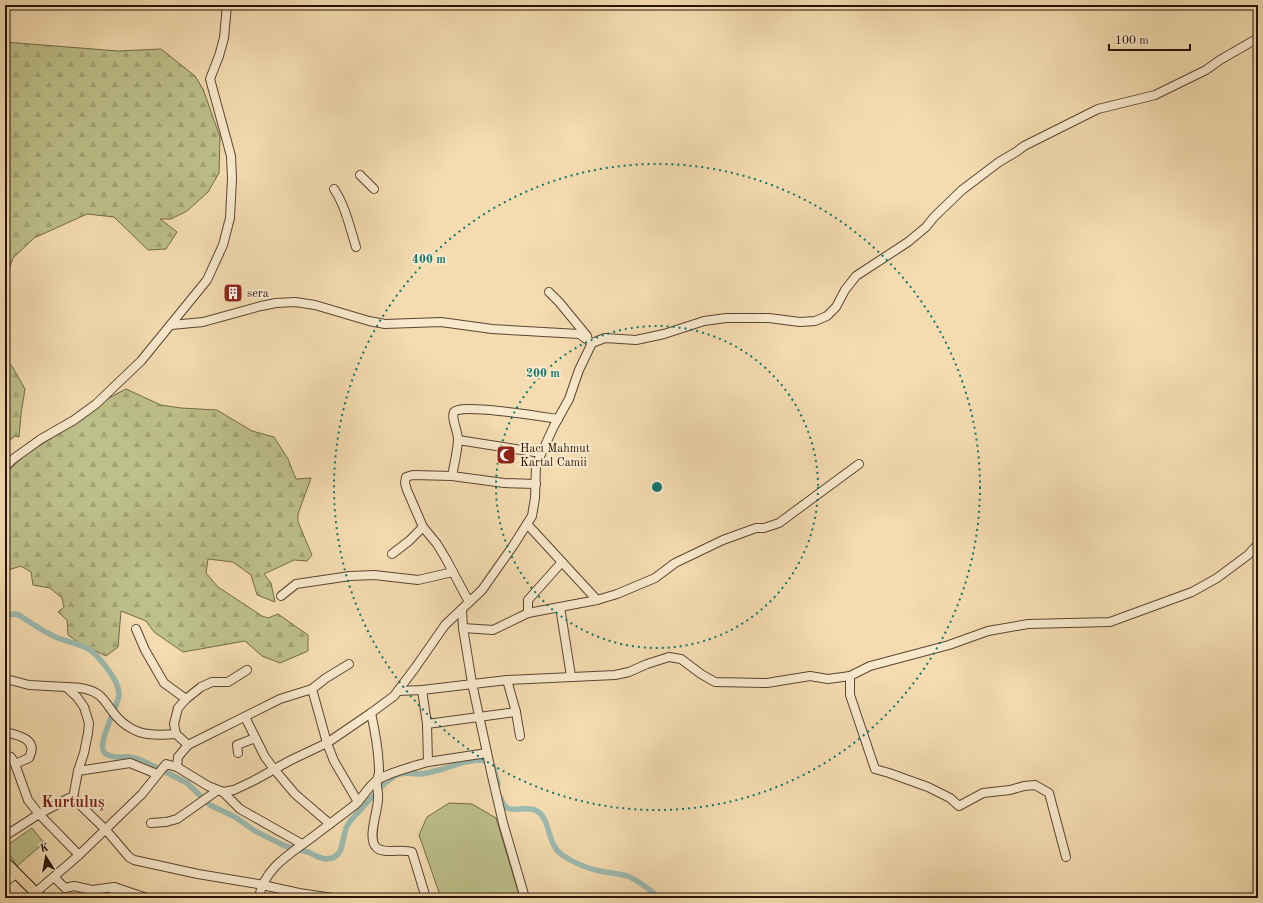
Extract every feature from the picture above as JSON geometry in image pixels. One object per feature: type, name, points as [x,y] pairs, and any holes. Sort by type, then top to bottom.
[{"type":"main road","points":[[5,862],[38,895]]},
{"type":"street","points":[[5,467],[13,459],[41,439],[74,420],[96,404],[141,361],[207,280],[223,245],[230,218],[232,179],[231,156],[210,79],[224,38],[227,5]]},
{"type":"street","points":[[151,823],[166,822],[177,819],[209,797],[221,791],[240,787],[327,743],[371,714],[394,696],[445,625],[482,590],[532,516],[535,498],[536,465],[569,399],[579,370],[592,343],[605,338],[636,340],[664,334],[704,321],[726,318],[769,318],[800,322],[815,321],[827,316],[836,307],[845,290],[856,276],[908,242],[926,227],[934,217],[962,190],[999,162],[1024,146],[1098,109],[1155,95],[1168,90],[1206,70],[1258,38]]},
{"type":"street","points":[[360,175],[374,189]]},
{"type":"street","points":[[334,189],[346,216],[356,247]]},
{"type":"street","points":[[549,292],[592,343]]},
{"type":"street","points":[[171,325],[203,322],[260,306],[295,302],[315,305],[369,321],[386,324],[441,322],[492,329],[579,334],[592,343]]},
{"type":"street","points":[[452,476],[458,440],[454,411],[463,409],[490,410],[558,419]]},
{"type":"street","points":[[458,440],[541,453]]},
{"type":"street","points":[[463,628],[493,630],[528,613],[597,600],[617,594],[655,578],[675,563],[723,540],[756,528],[764,528],[779,523],[859,464]]},
{"type":"street","points":[[469,602],[436,544],[423,527],[407,490],[405,483],[406,477],[413,475],[452,476],[504,483],[536,484]]},
{"type":"street","points":[[527,524],[597,600]]},
{"type":"street","points":[[392,554],[409,542],[423,527]]},
{"type":"street","points":[[398,691],[422,690],[507,680],[615,675],[629,672],[669,657],[681,660],[715,682],[767,683],[810,676],[828,678],[850,676],[870,666],[949,645],[988,631],[1028,624],[1110,622],[1155,607],[1192,592],[1217,578],[1248,555],[1258,544]]},
{"type":"street","points":[[528,613],[528,600],[562,562]]},
{"type":"street","points":[[281,596],[296,584],[350,576],[374,575],[418,580],[453,572]]},
{"type":"street","points":[[560,607],[571,676]]},
{"type":"street","points":[[462,610],[463,628],[472,683],[492,776],[503,823],[525,898]]},
{"type":"street","points":[[136,629],[145,650],[164,683],[186,699]]},
{"type":"street","points":[[177,767],[178,757],[188,745],[280,700],[312,689],[326,678],[349,664]]},
{"type":"street","points":[[188,745],[176,734],[174,724],[178,708],[186,699],[201,687],[212,682],[228,682],[247,670]]},
{"type":"street","points":[[850,676],[850,695],[875,769],[928,787],[950,798],[959,806],[983,793],[1035,785],[1049,793],[1066,856]]},
{"type":"street","points":[[5,680],[29,685],[81,688],[97,694],[108,703],[114,714],[128,727],[140,733],[162,735],[176,734]]},
{"type":"street","points":[[507,680],[516,712],[520,736]]},
{"type":"street","points":[[66,687],[77,697],[84,707],[89,723],[84,753],[78,771],[73,798]]},
{"type":"street","points":[[312,689],[327,743],[334,761],[358,802]]},
{"type":"street","points":[[422,690],[427,724],[428,762]]},
{"type":"street","points":[[427,724],[516,712]]},
{"type":"street","points":[[371,714],[375,732],[379,773],[377,781],[378,799],[372,837],[375,846],[378,849],[386,851],[407,850],[412,852],[426,898]]},
{"type":"street","points":[[245,717],[265,757],[274,769],[295,794],[330,824]]},
{"type":"street","points":[[5,732],[27,739],[31,746],[32,751],[29,758],[15,764]]},
{"type":"street","points":[[238,753],[237,745],[255,738]]},
{"type":"street","points":[[259,898],[268,875],[291,852],[358,802],[377,781],[395,773],[428,762],[487,753]]},
{"type":"street","points":[[5,755],[11,757],[15,764],[28,800],[39,814],[79,855]]},
{"type":"street","points":[[78,771],[130,763],[157,774]]},
{"type":"street","points":[[38,895],[54,877],[106,830],[142,794],[166,764],[177,767],[208,786],[221,791],[240,809],[301,845]]},
{"type":"street","points":[[5,836],[39,814],[69,798],[73,798]]},
{"type":"street","points":[[73,798],[106,830],[129,857],[134,860],[198,874],[263,885],[299,894],[333,898]]},
{"type":"street","points":[[5,882],[16,874]]},
{"type":"street","points":[[54,877],[65,888],[74,886],[92,890],[114,887],[147,898]]},
{"type":"street","points":[[113,898],[114,887]]},
{"type":"green space","points":[[5,42],[118,51],[161,49],[195,76],[203,89],[220,137],[219,173],[208,192],[187,211],[171,219],[160,219],[177,232],[166,249],[148,250],[114,217],[87,214],[34,238],[13,258],[5,281]]},
{"type":"green space","points":[[5,361],[12,366],[25,389],[19,437],[15,436],[5,444]]},
{"type":"green space","points":[[126,389],[161,405],[181,408],[217,410],[252,431],[274,437],[288,459],[296,479],[311,478],[298,514],[298,522],[312,555],[307,561],[294,560],[264,574],[271,583],[275,602],[257,595],[251,575],[233,562],[208,559],[206,573],[218,587],[262,616],[268,618],[278,614],[308,635],[308,651],[280,663],[262,656],[245,641],[183,652],[154,632],[146,621],[121,611],[118,647],[106,656],[79,643],[68,635],[67,620],[58,612],[64,607],[62,598],[50,588],[33,585],[31,572],[21,566],[5,571],[5,474],[25,455],[77,422],[105,400]]},
{"type":"green space","points":[[449,803],[472,804],[496,818],[520,898],[441,898],[419,835],[427,817]]},
{"type":"green space","points":[[32,828],[44,843],[17,866],[5,847]]},
{"type":"waterway","points":[[5,615],[19,615],[48,633],[58,638],[83,646],[97,655],[113,677],[119,693],[118,701],[105,735],[103,750],[109,756],[133,758],[156,767]]},
{"type":"waterway","points":[[166,772],[187,783],[210,805],[235,817],[255,831],[285,846],[308,852],[325,859],[333,858],[338,854],[341,849],[346,828],[351,820],[385,783],[396,775],[404,773],[427,773],[465,762],[479,760],[486,761],[493,766],[498,784]]},
{"type":"waterway","points":[[501,798],[503,804],[507,808],[532,809],[537,811],[545,820],[553,844],[562,855],[588,868],[624,875],[631,878],[660,898]]},
{"type":"place","name":"sera","points":[[233,293]]},
{"type":"place","name":"Hacı Mahmut Kartal Camii","points":[[506,455]]},
{"type":"district","name":"Kurtuluş","points":[[73,801]]}]
